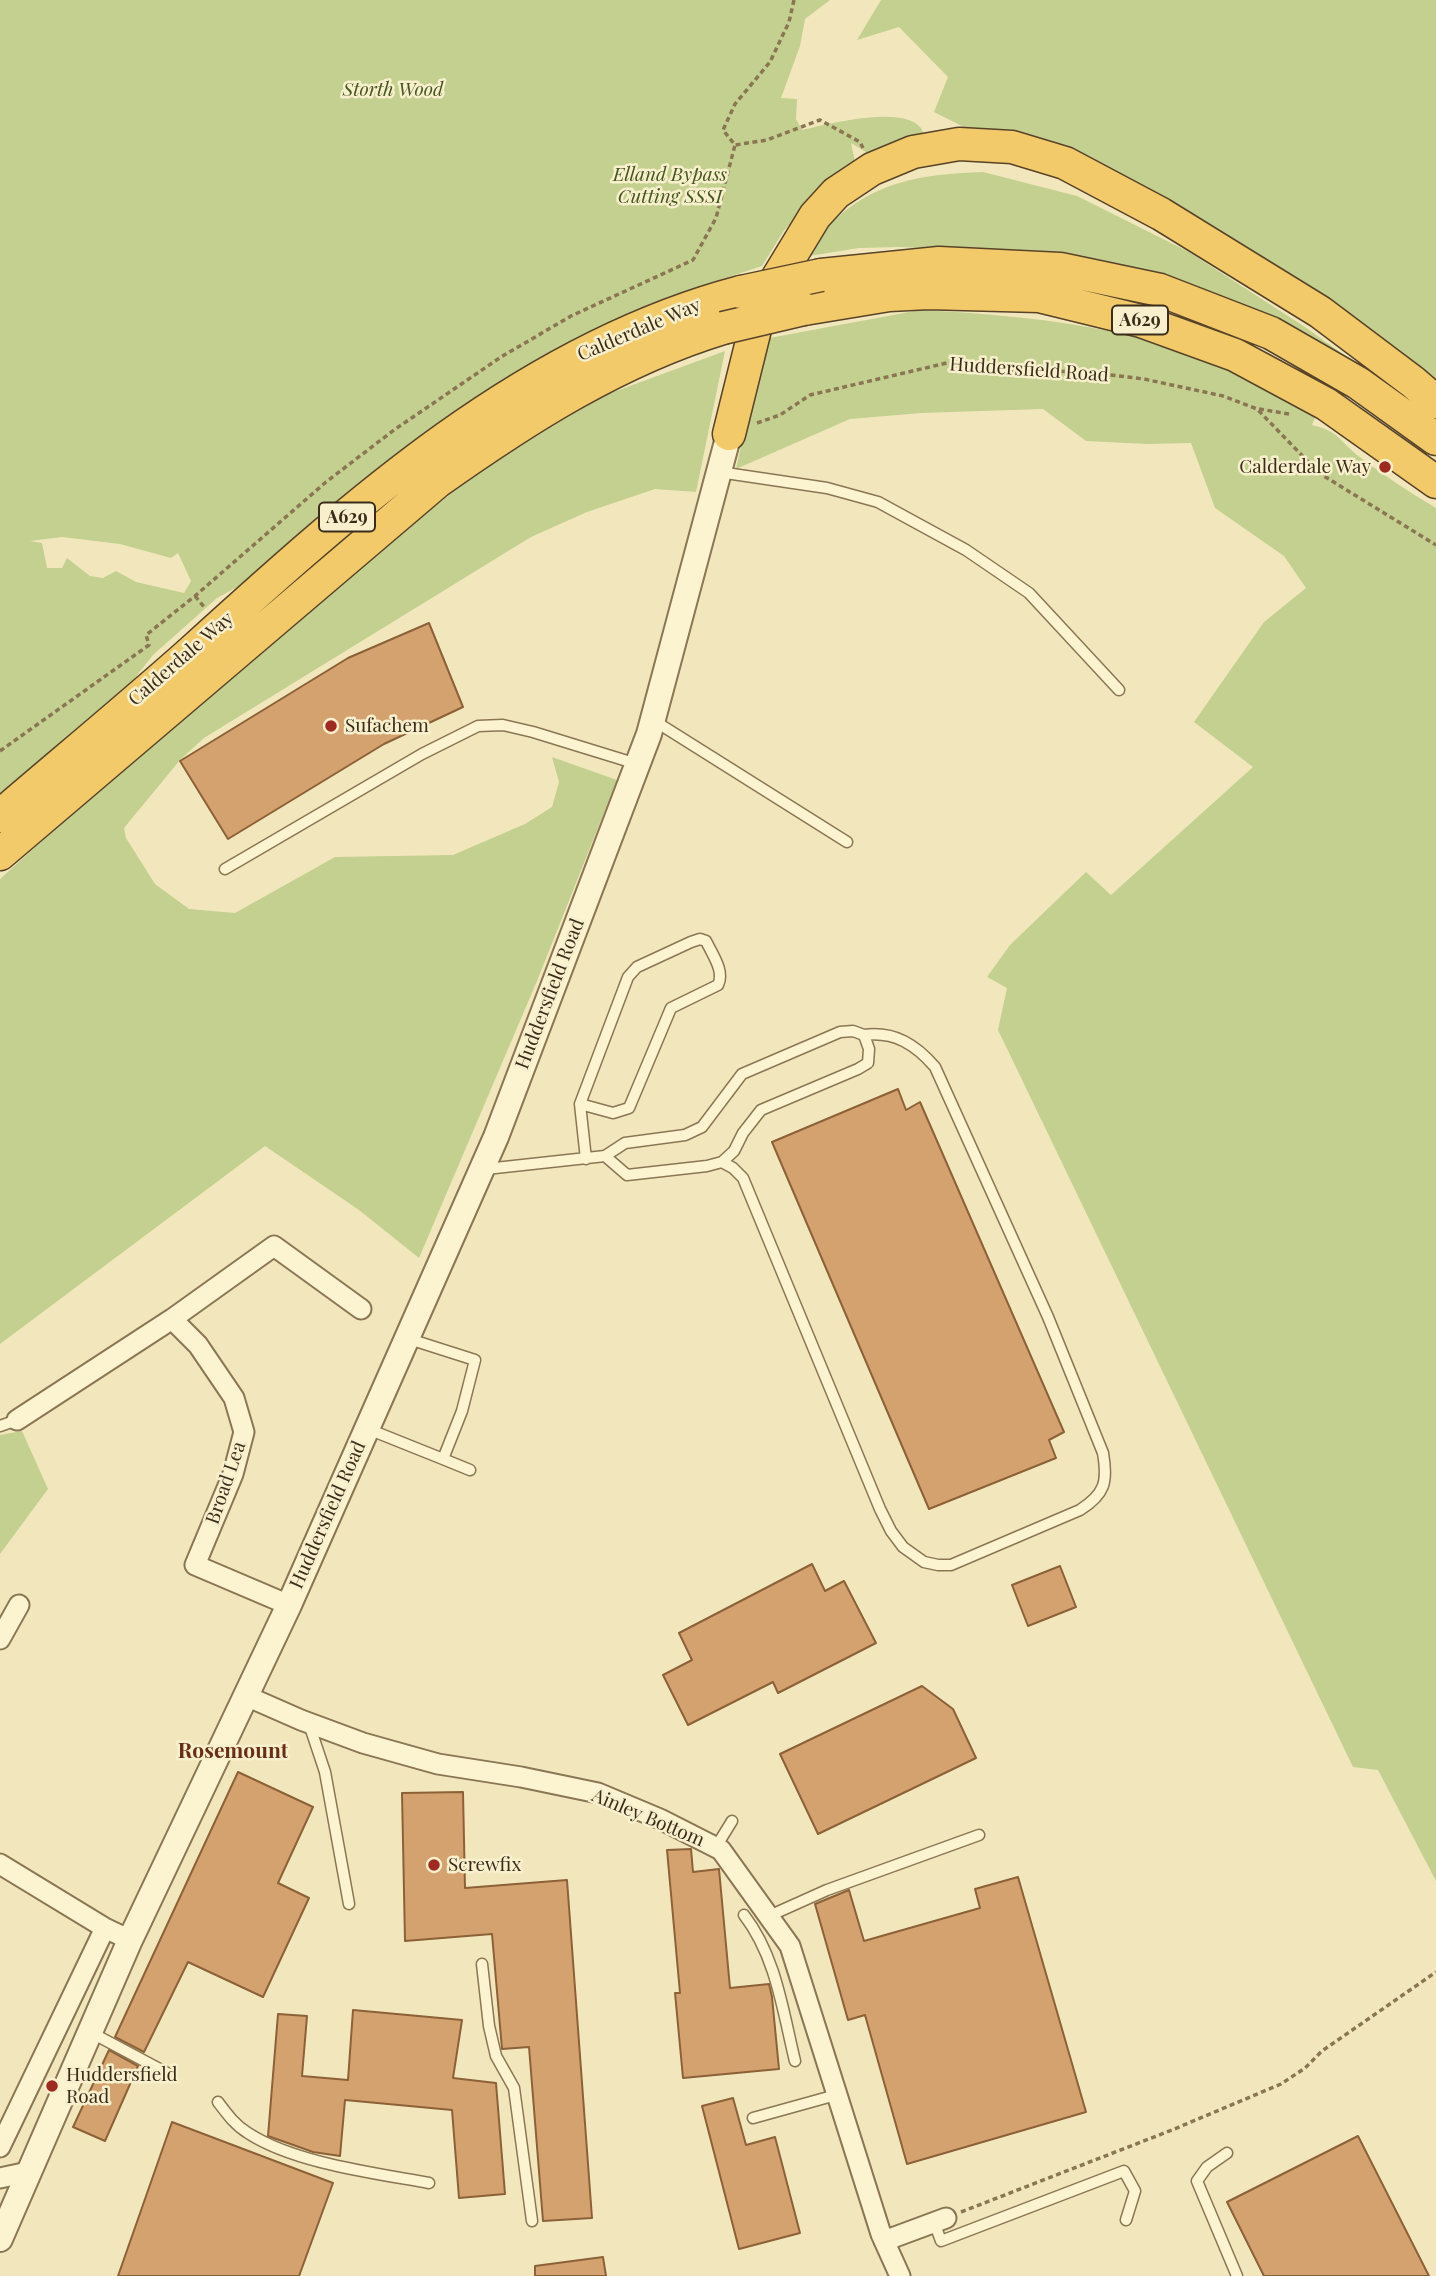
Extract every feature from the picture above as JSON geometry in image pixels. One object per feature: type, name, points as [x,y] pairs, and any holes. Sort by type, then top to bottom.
[{"type":"highway","points":[[729,434],[761,305],[815,216],[836,193],[872,169],[913,152],[959,144],[1012,147],[1065,163],[1161,214],[1320,312],[1436,402]]},
{"type":"highway","name":"Calderdale Way","points":[[0,816],[301,555],[396,476],[468,424],[528,384],[623,333],[679,311],[741,292],[821,275],[939,263],[1060,269],[1160,290],[1271,333],[1358,383],[1436,439]]},
{"type":"highway","name":"Calderdale Way","points":[[0,853],[437,482],[576,391],[642,357],[723,328],[804,309],[889,295],[928,293],[1039,296],[1141,321],[1235,355],[1326,404],[1436,482]]},
{"type":"street","name":"Huddersfield Road","points":[[0,2239],[130,1940],[289,1605],[365,1428],[496,1138],[653,719],[729,434]]},
{"type":"street","points":[[8,1423],[172,1319],[274,1247],[360,1309]]},
{"type":"street","name":"Broad Lea","points":[[172,1319],[198,1345],[234,1398],[244,1432],[233,1474],[195,1565],[289,1605]]},
{"type":"street","points":[[0,1639],[19,1605]]},
{"type":"street","name":"Ainley Bottom","points":[[244,1695],[363,1743],[438,1764],[598,1793],[660,1819],[721,1850],[790,1946],[884,2241],[900,2276]]},
{"type":"street","points":[[0,1864],[105,1928],[130,1940]]},
{"type":"street","points":[[0,2147],[105,1928]]},
{"type":"street","points":[[0,2178],[28,2172]]},
{"type":"street","points":[[884,2241],[940,2220]]},
{"type":"lane","name":"Calderdale Way","points":[[1326,404],[1347,432]]},
{"type":"lane","points":[[718,472],[827,488],[878,502],[955,544],[1029,593],[1119,690]]},
{"type":"lane","points":[[653,719],[847,842]]},
{"type":"lane","points":[[225,869],[422,754],[478,726],[503,725],[534,732],[638,764]]},
{"type":"lane","points":[[580,1104],[613,1114],[628,1108],[671,1008],[718,985],[721,979],[706,941],[700,939],[680,947],[637,967],[628,977],[580,1104],[586,1158]]},
{"type":"lane","points":[[482,1169],[605,1156],[625,1143],[685,1135],[702,1128],[743,1074],[840,1032],[878,1034],[902,1040],[920,1050],[935,1067],[1048,1317],[1103,1453],[1106,1471],[1104,1487],[1095,1500],[1080,1510],[951,1565],[924,1562],[903,1547],[880,1510],[743,1178],[722,1162]]},
{"type":"lane","points":[[605,1156],[628,1175],[722,1162],[734,1151],[743,1133],[761,1110],[867,1063],[869,1049],[864,1035]]},
{"type":"lane","points":[[406,1338],[475,1360],[462,1411],[443,1459]]},
{"type":"lane","points":[[365,1428],[470,1470]]},
{"type":"lane","points":[[309,1723],[325,1772],[349,1904]]},
{"type":"lane","points":[[716,1847],[732,1821]]},
{"type":"lane","points":[[769,1916],[827,1890],[979,1835]]},
{"type":"lane","points":[[744,1915],[763,1947],[795,2061]]},
{"type":"lane","points":[[763,1947],[785,1938]]},
{"type":"lane","points":[[482,1964],[489,2026],[496,2056],[514,2088],[533,2221]]},
{"type":"lane","points":[[90,2032],[166,2073]]},
{"type":"lane","points":[[753,2118],[836,2095]]},
{"type":"lane","points":[[218,2102],[239,2126],[273,2147],[325,2162],[429,2183]]},
{"type":"lane","points":[[1227,2153],[1207,2167],[1197,2181],[1237,2276]]},
{"type":"lane","points":[[940,2220],[941,2241],[1124,2171],[1135,2191],[1126,2220]]},
{"type":"path","points":[[794,0],[789,22],[770,62],[735,104],[723,130],[735,145],[767,140],[820,120],[860,142],[872,169]]},
{"type":"path","name":"Huddersfield Road","points":[[729,434],[780,415],[810,396],[951,362],[1014,370],[1087,372],[1144,379],[1223,396],[1256,409],[1319,473],[1436,545]]},
{"type":"path","points":[[940,2220],[1281,2084],[1436,1972]]},
{"type":"green space","points":[[0,0],[830,0],[805,19],[800,46],[781,98],[797,99],[796,119],[802,130],[863,118],[897,117],[920,127],[925,136],[874,157],[851,143],[856,166],[800,212],[783,232],[762,266],[668,297],[668,304],[259,575],[217,598],[153,655],[127,688],[0,801]],"holes":[[[62,537],[120,544],[171,558],[178,553],[191,581],[184,593],[136,582],[116,571],[103,578],[90,576],[67,558],[62,568],[47,568],[42,543],[30,541]]]},
{"type":"green space","points":[[881,0],[1436,0],[1436,392],[1202,222],[1116,172],[1063,152],[968,129],[934,112],[948,77],[899,27],[857,40]]},
{"type":"green space","points":[[983,172],[1077,196],[1189,252],[1305,327],[1410,402],[1288,335],[946,249],[859,248],[803,257],[823,231],[843,212],[880,190],[918,178]]},
{"type":"green space","points":[[920,310],[1026,318],[1096,328],[1166,344],[1209,358],[1271,393],[1281,392],[1317,412],[1312,425],[1333,433],[1366,462],[1436,508],[1436,1881],[1378,1770],[1353,1767],[998,1030],[1007,988],[987,977],[1010,945],[1086,872],[1111,895],[1253,767],[1194,722],[1264,622],[1306,588],[1284,556],[1215,508],[1191,443],[1086,441],[1043,409],[921,413],[850,419],[736,469],[764,339]]},
{"type":"green space","points":[[725,351],[696,492],[655,489],[587,512],[531,537],[204,738],[180,760],[124,828],[126,838],[155,884],[189,909],[235,913],[335,857],[453,855],[525,824],[552,807],[559,782],[552,757],[617,780],[537,981],[419,1258],[359,1210],[265,1146],[0,1344],[0,879],[84,803],[405,530],[480,471],[600,397]]},
{"type":"green space","points":[[22,1431],[48,1489],[0,1554],[0,1435]]},
{"type":"building","name":"Sufachem","points":[[429,623],[463,707],[384,744],[228,839],[180,761],[348,658]]},
{"type":"building","points":[[898,1089],[906,1110],[920,1102],[1064,1432],[1049,1440],[1056,1458],[929,1509],[772,1142]]},
{"type":"building","points":[[812,1564],[825,1591],[844,1581],[876,1643],[778,1693],[773,1682],[688,1725],[663,1675],[692,1660],[679,1633]]},
{"type":"building","points":[[1060,1566],[1076,1607],[1028,1626],[1012,1585]]},
{"type":"building","points":[[922,1686],[953,1709],[976,1758],[818,1834],[780,1754]]},
{"type":"building","points":[[238,1772],[313,1807],[278,1883],[309,1898],[263,1997],[188,1962],[144,2052],[115,2037]]},
{"type":"building","points":[[463,1792],[465,1888],[567,1880],[592,2218],[543,2221],[529,2047],[502,2049],[492,1934],[405,1941],[402,1793]]},
{"type":"building","points":[[691,1849],[693,1872],[719,1869],[730,1988],[769,1984],[779,2069],[683,2078],[675,1993],[680,1993],[667,1850]]},
{"type":"building","points":[[1018,1877],[1086,2112],[907,2164],[865,2015],[848,2020],[815,1904],[849,1890],[864,1941],[980,1908],[975,1889]]},
{"type":"building","points":[[353,2010],[462,2020],[453,2078],[496,2083],[505,2194],[459,2198],[452,2110],[345,2100],[340,2156],[313,2152],[268,2136],[278,2014],[307,2016],[302,2076],[348,2080]]},
{"type":"building","points":[[109,2050],[138,2066],[105,2141],[73,2127]]},
{"type":"building","points":[[733,2098],[746,2145],[775,2137],[800,2233],[739,2249],[702,2106]]},
{"type":"building","points":[[172,2122],[333,2183],[299,2276],[118,2276]]},
{"type":"building","points":[[1358,2136],[1429,2276],[1264,2276],[1227,2202]]},
{"type":"building","points":[[603,2257],[606,2276],[535,2276],[535,2266]]},
{"type":"place","name":"Calderdale Way","points":[[1385,467]]},
{"type":"place","name":"Sufachem","points":[[331,726]]},
{"type":"place","name":"Screwfix","points":[[434,1865]]},
{"type":"place","name":"Huddersfield Road","points":[[52,2086]]},
{"type":"district","name":"Rosemount","points":[[233,1751]]},
{"type":"park label","name":"Storth Wood","points":[[393,90]]},
{"type":"park label","name":"Elland Bypass Cutting SSSI","points":[[670,186]]}]
